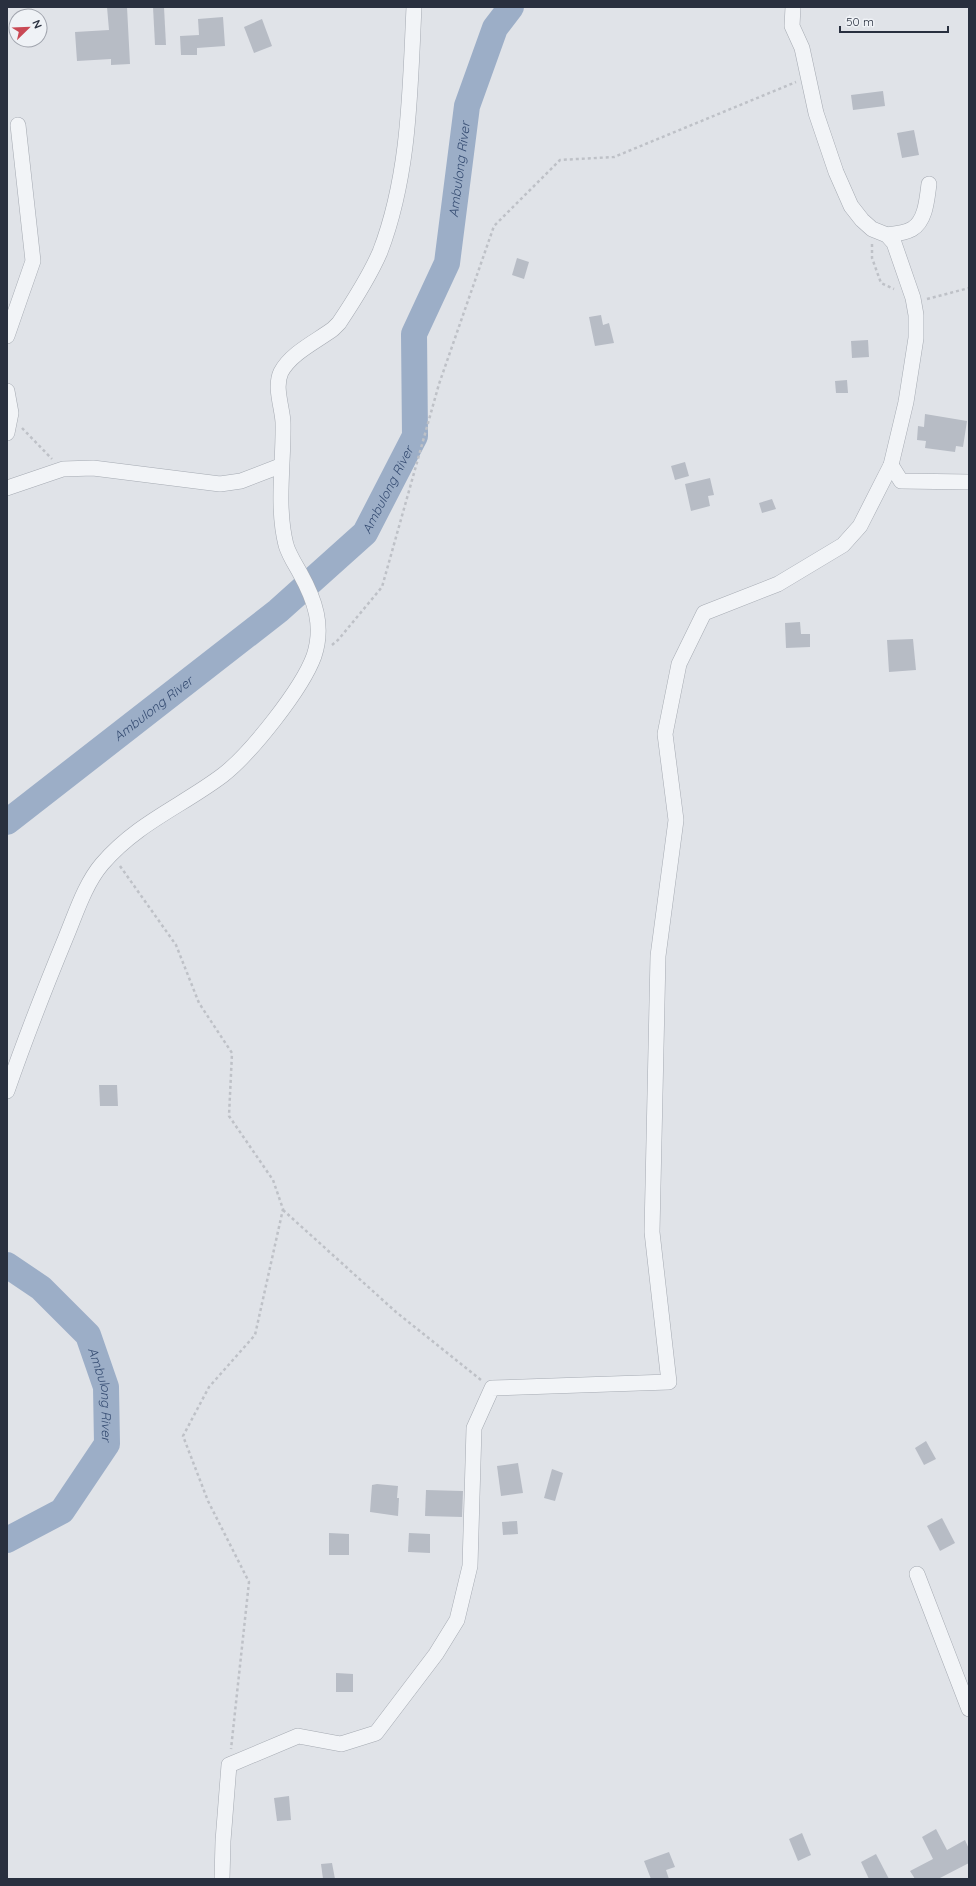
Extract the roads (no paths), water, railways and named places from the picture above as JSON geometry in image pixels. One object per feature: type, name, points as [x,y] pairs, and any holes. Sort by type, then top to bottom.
[{"type":"street","points":[[7,1091],[77,910],[100,866],[147,824],[217,779],[239,761],[255,744],[287,702],[307,671],[313,658],[319,640],[319,622],[310,593],[286,546],[282,521],[280,466],[283,421],[279,385],[283,370],[295,356],[333,329],[339,323],[379,253],[391,219],[401,180],[412,74],[414,7]]},
{"type":"street","points":[[222,1879],[223,1841],[229,1765],[298,1736],[340,1744],[376,1733],[436,1654],[457,1620],[470,1566],[474,1428],[492,1388],[669,1382],[652,1224],[658,956],[676,820],[665,734],[679,664],[704,613],[778,584],[843,545],[860,526],[891,465],[906,402],[916,338],[916,315],[913,298],[900,255],[894,243],[887,235],[872,229],[862,220],[851,206],[836,172],[819,120],[802,48],[792,26],[793,7]]},
{"type":"street","points":[[7,336],[33,261],[18,125]]},
{"type":"street","points":[[887,235],[912,229],[919,222],[926,206],[929,184]]},
{"type":"street","points":[[7,390],[14,429]]},
{"type":"street","points":[[891,465],[901,481],[969,482]]},
{"type":"street","points":[[7,488],[63,469],[93,468],[220,484],[241,481],[280,466]]},
{"type":"street","points":[[917,1574],[969,1709]]},
{"type":"waterway","name":"Ambulong River","points":[[7,822],[278,611],[365,533],[415,436],[414,334],[447,263],[467,106],[495,28],[511,7]]},
{"type":"waterway","name":"Ambulong River","points":[[7,1265],[41,1288],[88,1335],[106,1387],[107,1444],[62,1511],[7,1540]]}]
